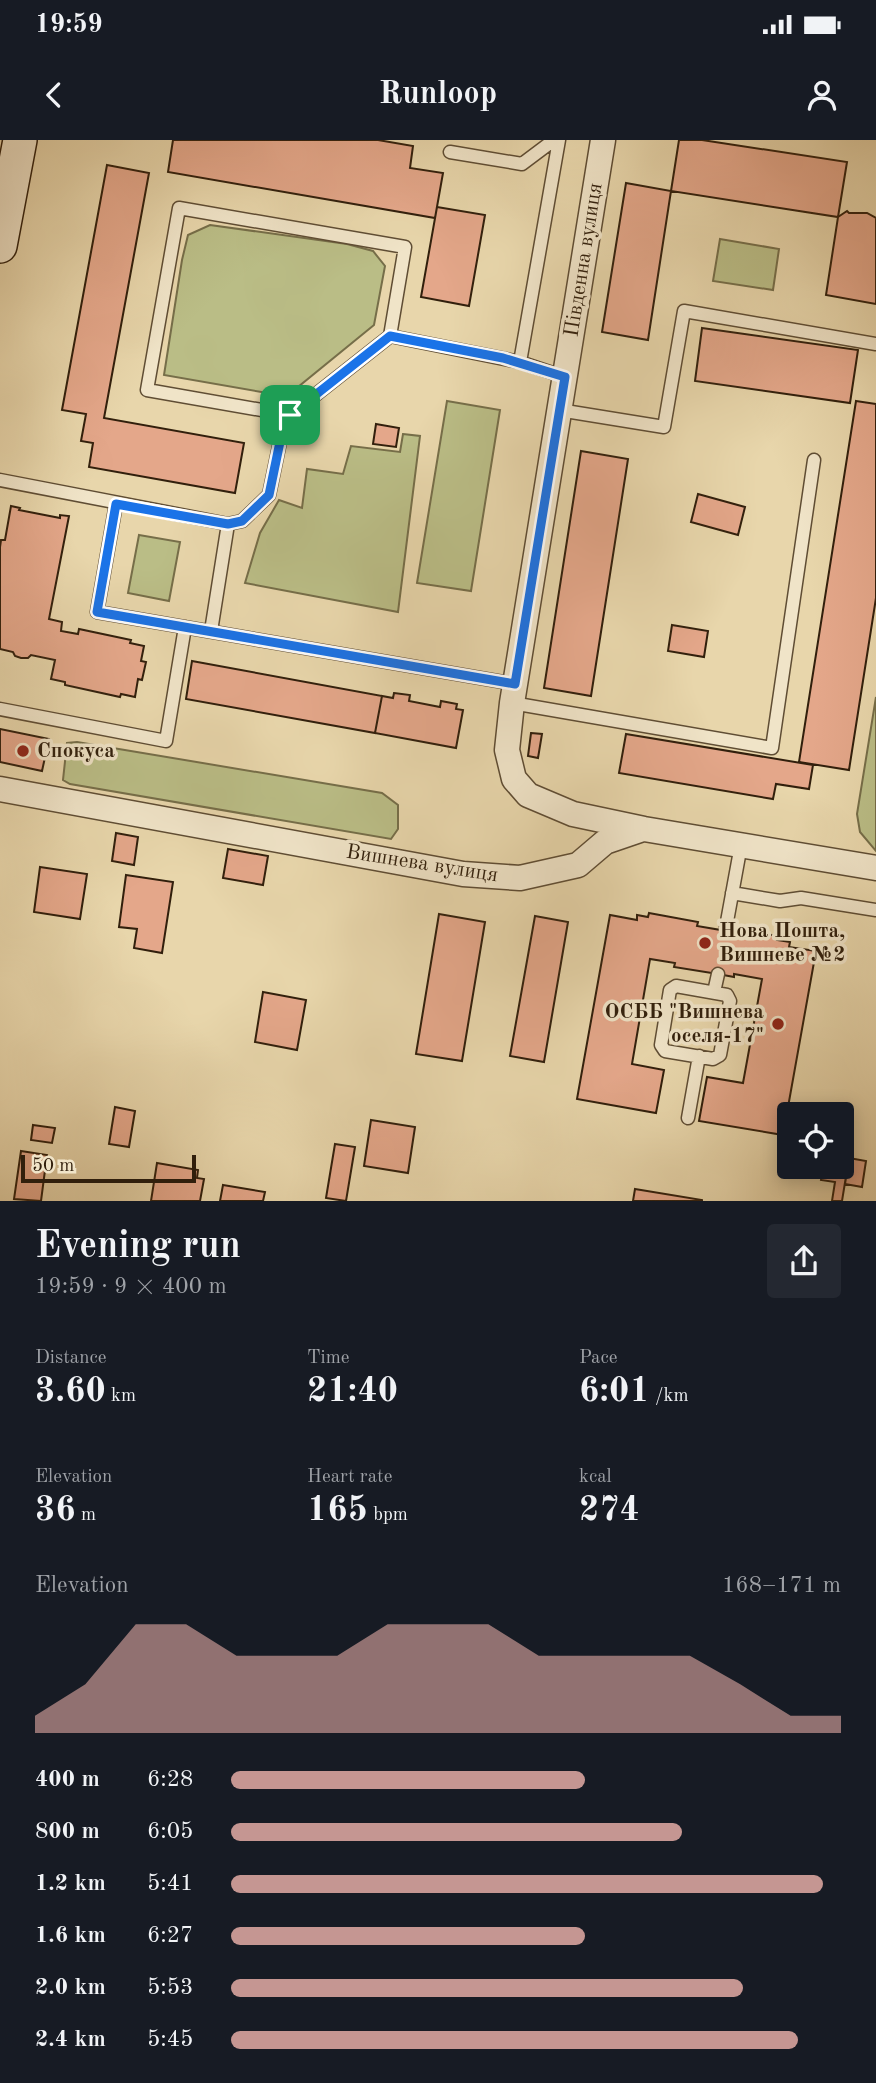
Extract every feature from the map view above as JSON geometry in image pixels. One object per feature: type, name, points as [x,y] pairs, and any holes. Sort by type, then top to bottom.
[{"type":"street","points":[[0,246],[20,140]]},
{"type":"street","name":"Південна вулиця","points":[[603,140],[514,694],[508,750],[514,779],[527,795],[573,814],[644,829]]},
{"type":"street","name":"Вишнева вулиця","points":[[0,789],[463,874],[520,878],[578,865],[605,842],[644,829],[876,868]]},
{"type":"lane","points":[[450,152],[522,164],[556,140]]},
{"type":"lane","points":[[520,362],[556,140]]},
{"type":"lane","points":[[0,481],[228,524],[242,521],[269,495],[281,437],[290,415],[390,336],[405,247],[179,208],[148,390],[290,415]]},
{"type":"lane","points":[[559,410],[664,427],[684,311],[876,344]]},
{"type":"lane","points":[[390,336],[520,362],[565,377]]},
{"type":"lane","points":[[116,504],[97,612],[211,631],[772,748],[814,460]]},
{"type":"lane","points":[[211,631],[228,524]]},
{"type":"lane","points":[[0,709],[166,741],[185,627]]},
{"type":"lane","points":[[726,927],[741,845]]},
{"type":"lane","points":[[732,893],[780,901],[800,898],[876,910]]},
{"type":"lane","points":[[714,992],[718,974]]},
{"type":"lane","points":[[676,986],[727,995],[730,1001],[720,1055],[713,1059],[699,1056],[665,1051],[661,1045],[670,990],[676,986]]},
{"type":"lane","points":[[688,1118],[699,1056]]},
{"type":"green space","points":[[210,225],[347,244],[373,251],[385,266],[374,325],[293,391],[279,395],[164,375],[188,235]]},
{"type":"green space","points":[[720,239],[779,249],[773,290],[713,281]]},
{"type":"green space","points":[[447,401],[500,410],[471,591],[417,583]]},
{"type":"green space","points":[[403,434],[420,436],[398,612],[245,583],[260,533],[279,500],[302,508],[307,469],[343,474],[351,446],[400,452]]},
{"type":"green space","points":[[139,535],[180,542],[169,601],[128,593]]},
{"type":"green space","points":[[876,697],[876,851],[860,832],[857,814]]},
{"type":"green space","points":[[77,742],[382,793],[398,805],[398,829],[391,839],[70,784],[63,780],[67,743]]},
{"type":"building","points":[[173,140],[378,140],[413,146],[410,168],[443,173],[435,218],[168,172]]},
{"type":"building","points":[[679,140],[702,140],[847,162],[838,217],[671,191]]},
{"type":"building","points":[[107,165],[149,173],[104,418],[244,443],[235,493],[89,467],[93,443],[81,441],[86,414],[62,410]]},
{"type":"building","points":[[626,183],[671,191],[648,340],[602,332]]},
{"type":"building","points":[[437,207],[485,215],[469,306],[421,297]]},
{"type":"building","points":[[847,211],[867,213],[876,218],[876,304],[826,295],[838,217]]},
{"type":"building","points":[[702,328],[858,350],[850,403],[695,381]]},
{"type":"building","points":[[856,401],[876,404],[876,598],[849,770],[799,762]]},
{"type":"building","points":[[376,424],[399,428],[396,447],[373,444]]},
{"type":"building","points":[[581,451],[628,459],[591,696],[544,688]]},
{"type":"building","points":[[698,494],[745,507],[738,535],[691,522]]},
{"type":"building","points":[[11,506],[60,518],[60,515],[69,516],[49,619],[62,622],[61,631],[78,634],[79,629],[131,640],[130,643],[144,646],[141,661],[146,662],[142,680],[138,679],[135,697],[121,694],[120,697],[65,685],[65,682],[51,679],[55,660],[31,655],[21,658],[13,652],[0,649],[0,547],[1,540],[5,540]]},
{"type":"building","points":[[672,625],[708,631],[704,657],[668,651]]},
{"type":"building","points":[[192,661],[382,696],[375,733],[186,699]]},
{"type":"building","points":[[394,693],[410,695],[409,701],[440,707],[441,701],[457,704],[456,709],[463,710],[456,748],[375,733],[382,696],[393,698]]},
{"type":"building","name":"Спокуса","points":[[0,729],[49,739],[42,771],[0,762]]},
{"type":"building","points":[[531,733],[542,734],[538,758],[528,756]]},
{"type":"building","points":[[626,734],[813,765],[809,789],[776,784],[773,799],[619,773]]},
{"type":"building","points":[[116,833],[138,837],[134,865],[112,861]]},
{"type":"building","points":[[228,849],[268,856],[263,885],[223,878]]},
{"type":"building","points":[[40,867],[87,874],[80,919],[34,912]]},
{"type":"building","points":[[126,875],[173,882],[162,953],[134,948],[137,929],[119,927]]},
{"type":"building","name":"ОСББ \"Вишнева оселя-17\"","points":[[649,913],[698,922],[697,926],[721,930],[722,926],[778,936],[777,940],[790,942],[789,947],[816,951],[789,1102],[777,1102],[777,1134],[699,1121],[707,1077],[743,1083],[762,979],[674,967],[675,963],[650,959],[632,1064],[664,1070],[656,1113],[577,1099],[610,915],[637,920],[637,915],[648,917]]},
{"type":"building","points":[[439,914],[485,922],[462,1061],[416,1054]]},
{"type":"building","points":[[535,916],[568,922],[544,1062],[510,1056]]},
{"type":"building","points":[[263,992],[306,1000],[297,1050],[255,1042]]},
{"type":"building","points":[[115,1107],[135,1111],[129,1147],[109,1144]]},
{"type":"building","points":[[371,1120],[415,1127],[408,1173],[364,1166]]},
{"type":"building","points":[[33,1125],[55,1128],[52,1143],[31,1140]]},
{"type":"building","points":[[335,1144],[355,1147],[346,1201],[326,1198]]},
{"type":"building","points":[[21,1151],[47,1155],[41,1201],[14,1199]]},
{"type":"building","points":[[854,1159],[866,1161],[862,1187],[845,1184],[846,1179],[854,1179]]},
{"type":"building","points":[[157,1163],[198,1170],[197,1178],[204,1179],[200,1201],[151,1201]]},
{"type":"building","points":[[846,1179],[842,1201],[832,1201],[835,1182],[821,1180]]},
{"type":"building","points":[[223,1185],[265,1192],[263,1201],[220,1201]]},
{"type":"building","points":[[635,1189],[702,1200],[702,1201],[633,1201]]},
{"type":"place","name":"Спокуса","points":[[23,751]]},
{"type":"place","name":"Нова Пошта, Вишневе №2","points":[[705,943]]},
{"type":"place","name":"ОСББ \"Вишнева оселя-17\"","points":[[778,1024]]},
{"type":"route","points":[[390,336],[503,358],[565,377],[515,684],[97,612],[116,504],[228,524],[242,521],[269,495],[281,437],[290,415],[390,336]]}]
